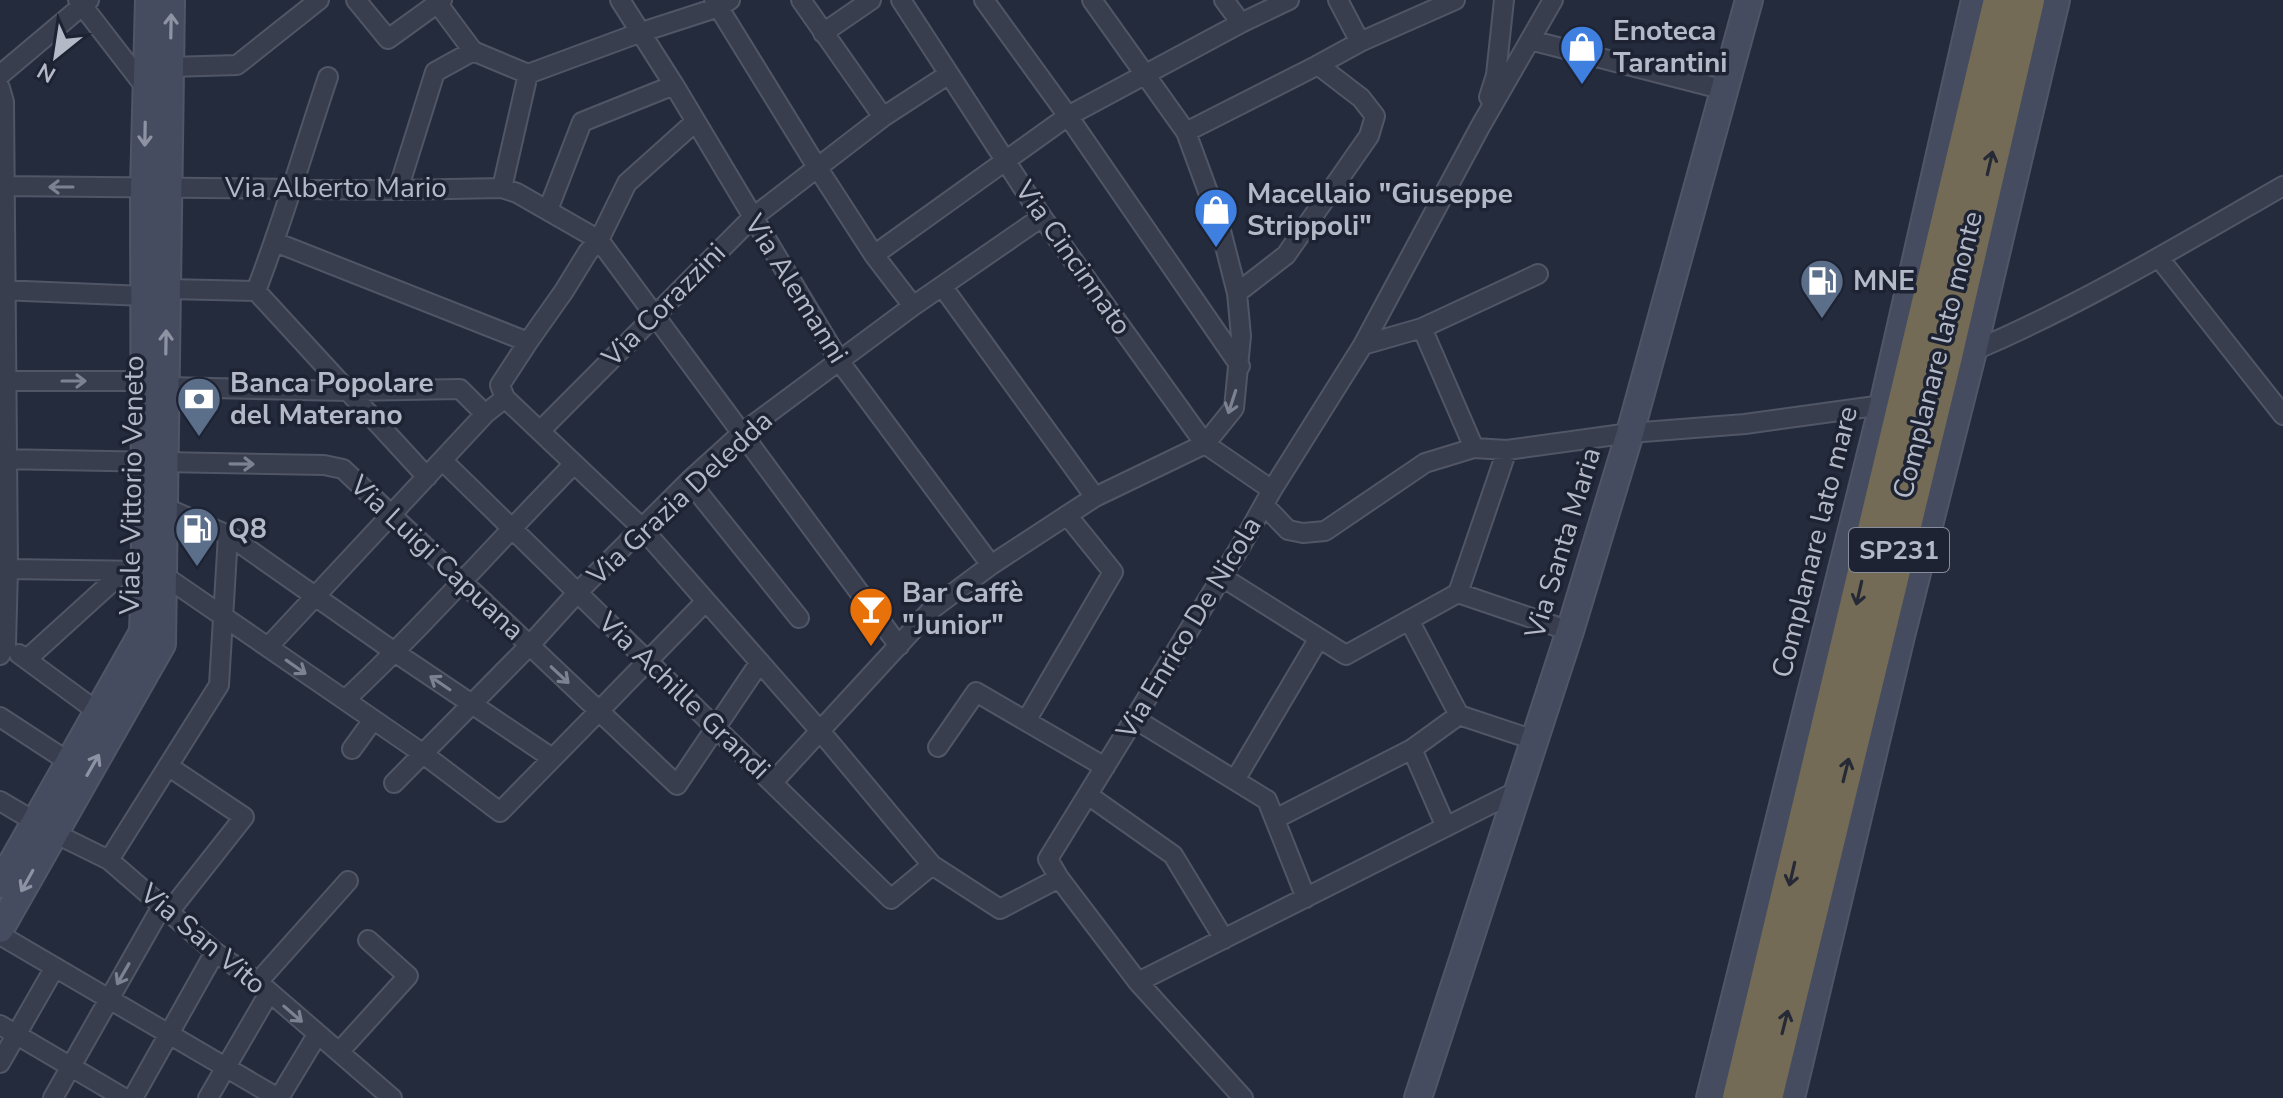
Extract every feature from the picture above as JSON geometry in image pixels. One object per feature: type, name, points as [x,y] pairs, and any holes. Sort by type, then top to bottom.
[{"type":"highway","name":"SP231","points":[[1739,1098],[2000,0]]},
{"type":"highway","name":"SP231","points":[[1766,1098],[1946,356],[2028,0]]},
{"type":"street","name":"Viale Vittorio Veneto","points":[[0,932],[69,762],[143,632],[144,572],[154,462],[156,293],[155,187],[146,88],[149,0]]},
{"type":"street","name":"Viale Vittorio Veneto","points":[[155,187],[170,67],[171,0]]},
{"type":"street","points":[[170,67],[237,65],[319,0]]},
{"type":"street","points":[[356,0],[388,39],[438,1],[473,51],[528,74],[721,2],[817,167],[874,255],[913,306]]},
{"type":"street","name":"Via Alemanni","points":[[620,0],[840,362],[991,565]]},
{"type":"street","points":[[801,0],[883,117]]},
{"type":"street","points":[[823,33],[871,0]]},
{"type":"street","name":"Via Cincinnato","points":[[901,0],[1042,217],[1205,444],[1268,498],[1288,530],[1303,533],[1325,531],[1425,463],[1474,448]]},
{"type":"street","points":[[984,0],[1240,366]]},
{"type":"street","points":[[773,782],[932,609],[991,565],[1095,497],[1205,444],[1234,408],[1241,336],[1237,293],[1218,219],[1186,132],[1092,0]]},
{"type":"street","points":[[1224,0],[1241,23]]},
{"type":"street","points":[[874,255],[1068,116],[1289,0]]},
{"type":"street","points":[[1338,0],[1360,42]]},
{"type":"street","points":[[1186,132],[1360,42],[1455,0]]},
{"type":"street","name":"Via Enrico De Nicola","points":[[1480,127],[1496,75],[1504,0]]},
{"type":"street","name":"Via Enrico De Nicola","points":[[1059,878],[1048,859],[1363,345],[1480,127],[1553,0]]},
{"type":"street","name":"Via Santa Maria","points":[[1418,1098],[1570,631],[1630,433],[1749,0]]},
{"type":"street","name":"Complanare lato mare","points":[[1710,1098],[1883,405],[1975,0]]},
{"type":"street","name":"Complanare lato monte","points":[[1791,1098],[2056,0]]},
{"type":"street","points":[[0,75],[83,2],[146,88]]},
{"type":"street","points":[[1530,40],[1725,90]]},
{"type":"street","points":[[398,190],[435,72],[473,51]]},
{"type":"street","points":[[1237,293],[1286,255],[1369,136],[1375,116],[1361,98],[1318,65]]},
{"type":"street","points":[[502,188],[528,74]]},
{"type":"street","name":"Via Corazzini","points":[[540,431],[752,218],[883,117],[949,74]]},
{"type":"street","points":[[256,291],[328,77]]},
{"type":"street","points":[[548,210],[582,122],[674,85]]},
{"type":"street","points":[[0,88],[4,102],[2,647],[27,659],[98,712]]},
{"type":"street","points":[[695,122],[627,183],[599,240],[500,385],[505,398],[642,528],[821,732],[932,865],[1000,909],[1059,878],[1138,982],[1243,1098]]},
{"type":"street","name":"Via Alberto Mario","points":[[2,186],[398,190],[502,188],[517,193],[599,240],[899,646]]},
{"type":"street","points":[[1973,351],[2159,258],[2283,186]]},
{"type":"street","name":"Via Grazia Deledda","points":[[394,783],[577,593],[689,481],[742,433],[913,306],[1042,217]]},
{"type":"street","points":[[275,242],[528,342]]},
{"type":"street","points":[[2159,258],[2283,415]]},
{"type":"street","points":[[1363,345],[1422,328],[1538,274]]},
{"type":"street","points":[[942,286],[1095,497]]},
{"type":"street","points":[[3,290],[256,291],[427,477]]},
{"type":"street","points":[[1422,328],[1474,448],[1507,450],[1630,433],[1745,424],[1883,405]]},
{"type":"street","points":[[2,379],[348,391],[460,389],[485,414]]},
{"type":"street","points":[[268,647],[485,414],[505,398]]},
{"type":"street","points":[[1222,577],[1346,655],[1458,593],[1507,450]]},
{"type":"street","name":"Via Luigi Capuana","points":[[3,458],[324,465],[343,469],[677,785],[716,727]]},
{"type":"street","name":"Via Achille Grandi","points":[[443,461],[891,899],[932,865]]},
{"type":"street","name":"Viale Vittorio Veneto","points":[[0,884],[45,827],[162,644],[144,572],[164,507],[154,462]]},
{"type":"street","points":[[345,700],[396,653],[574,464]]},
{"type":"street","points":[[689,481],[799,618]]},
{"type":"street","points":[[164,507],[228,535],[552,758]]},
{"type":"street","points":[[1026,721],[1113,572],[1067,515]]},
{"type":"street","points":[[109,860],[219,685],[228,535]]},
{"type":"street","points":[[4,566],[144,572],[224,617],[422,753],[500,812],[706,601]]},
{"type":"street","points":[[27,659],[144,572]]},
{"type":"street","points":[[1458,593],[1570,631]]},
{"type":"street","points":[[1409,620],[1459,715],[1534,740]]},
{"type":"street","points":[[1235,780],[1319,638]]},
{"type":"street","points":[[716,727],[760,662]]},
{"type":"street","points":[[938,747],[976,692],[1105,767]]},
{"type":"street","points":[[1275,819],[1412,749],[1459,715]]},
{"type":"street","points":[[0,717],[69,762]]},
{"type":"street","points":[[1135,719],[1267,800],[1306,898]]},
{"type":"street","points":[[352,749],[373,720]]},
{"type":"street","points":[[1412,749],[1446,827]]},
{"type":"street","points":[[53,1098],[109,999],[166,909],[244,817],[168,766]]},
{"type":"street","points":[[1138,982],[1517,791]]},
{"type":"street","points":[[1088,795],[1173,855],[1224,939]]},
{"type":"street","name":"Via San Vito","points":[[0,801],[109,860],[392,1098]]},
{"type":"street","points":[[208,1098],[264,988],[348,881]]},
{"type":"street","points":[[0,932],[278,1098],[317,1035]]},
{"type":"street","points":[[339,1052],[408,976],[368,940]]},
{"type":"street","points":[[133,1098],[215,952]]},
{"type":"street","points":[[0,1063],[8,1030],[55,967]]},
{"type":"street","points":[[8,1030],[124,1098]]},
{"type":"place","name":"Enoteca Tarantini","points":[[1582,86]]},
{"type":"place","name":"Macellaio \"Giuseppe Strippoli\"","points":[[1216,249]]},
{"type":"place","name":"MNE","points":[[1822,320]]},
{"type":"place","name":"Banca Popolare del Materano","points":[[199,438]]},
{"type":"place","name":"Q8","points":[[197,568]]},
{"type":"place","name":"Bar Caffè \"Junior\"","points":[[871,648]]}]
